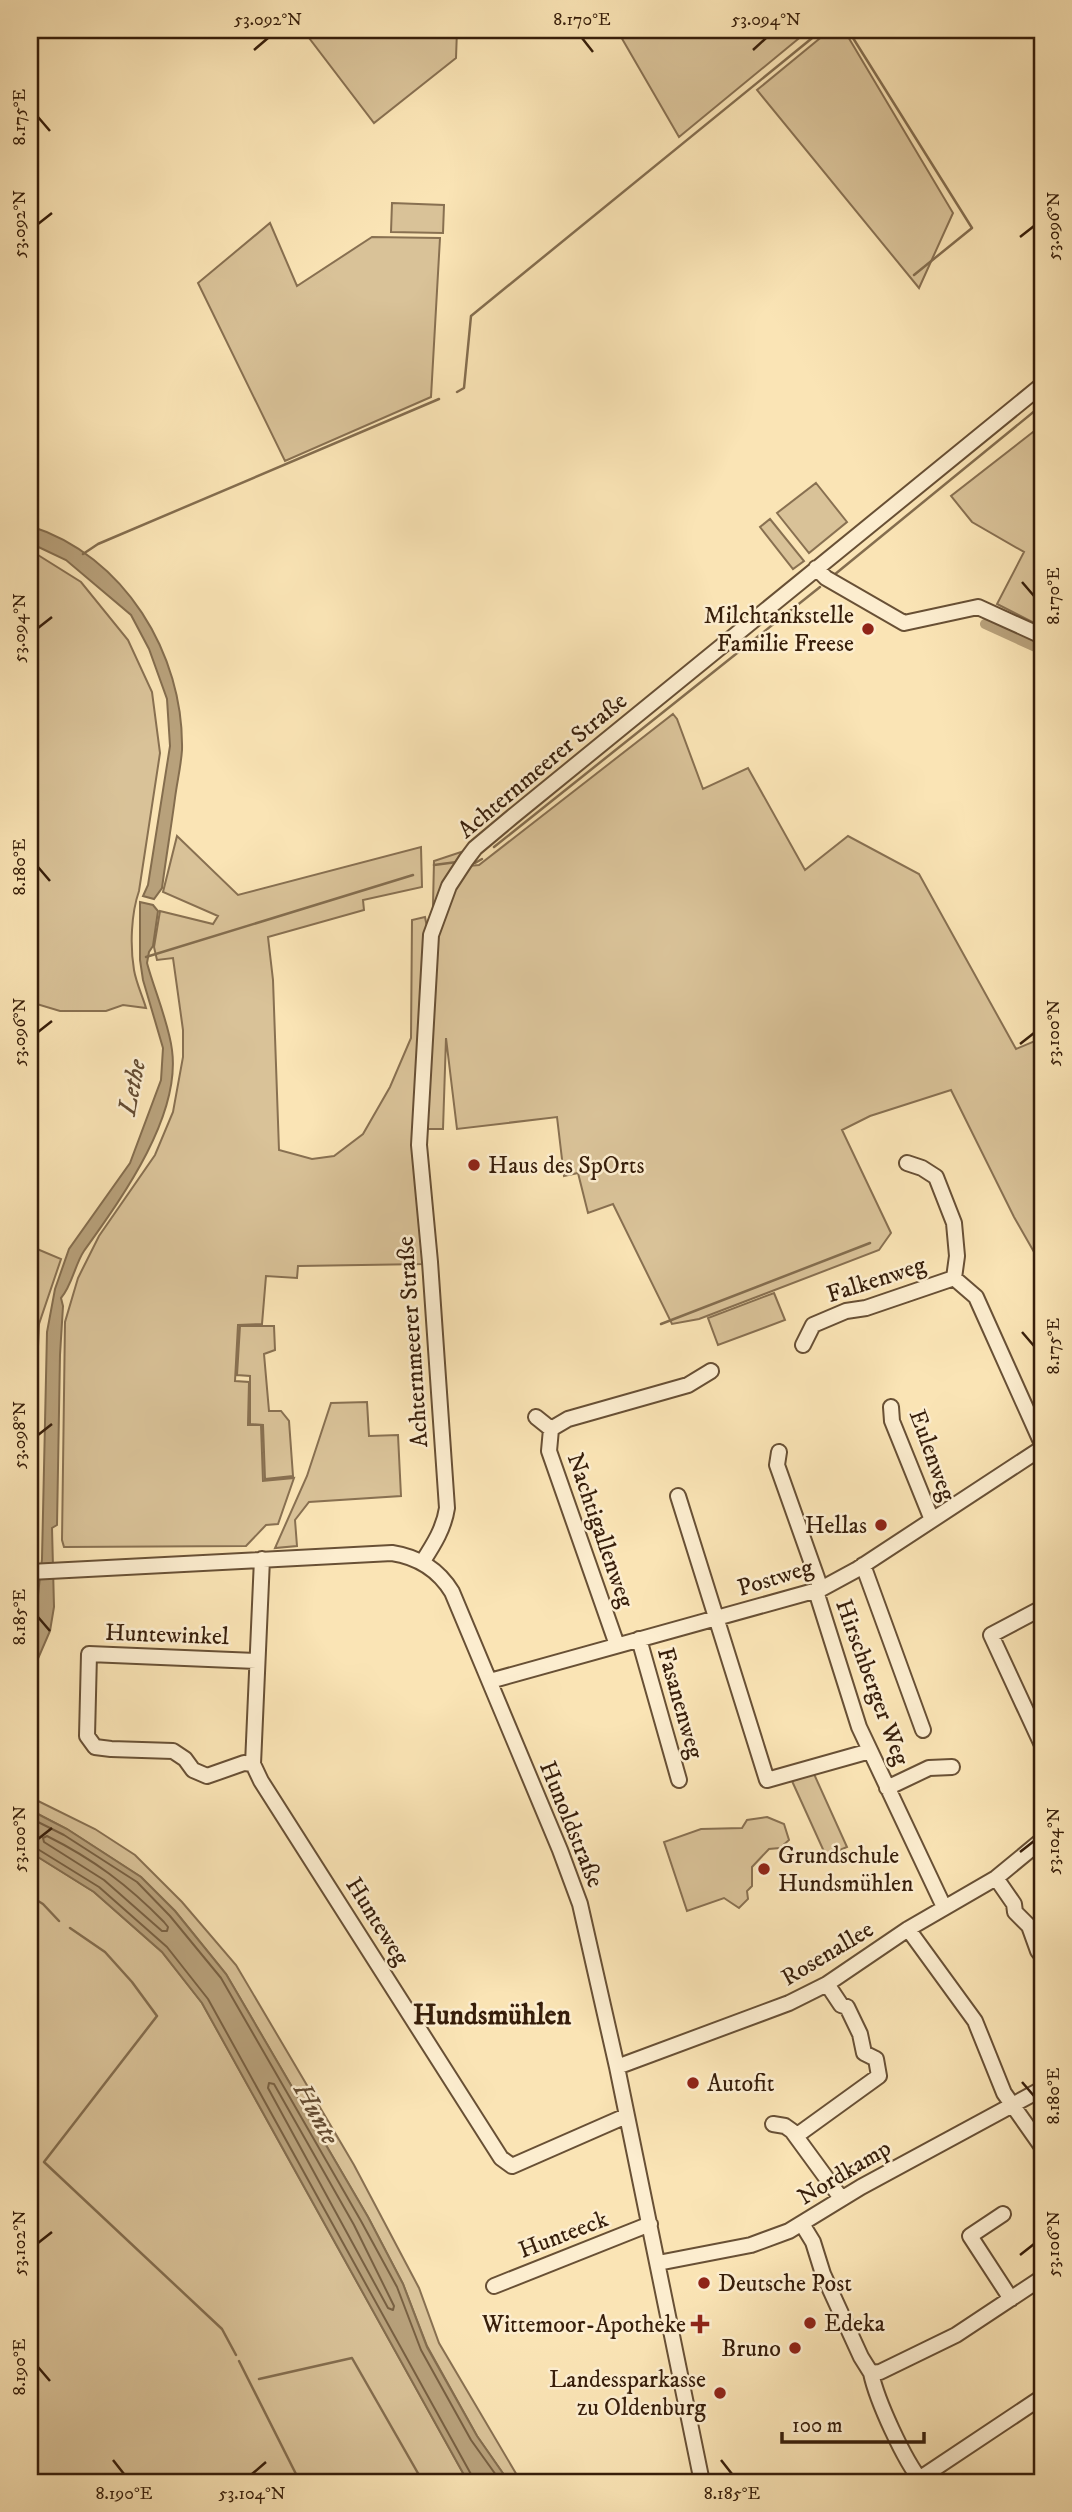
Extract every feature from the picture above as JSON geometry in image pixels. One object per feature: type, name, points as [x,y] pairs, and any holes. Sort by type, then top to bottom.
[{"type":"street","name":"Achternmeerer Straße","points":[[423,1562],[436,1542],[447,1508],[419,1145],[432,935],[449,886],[475,848],[1042,385]]},
{"type":"street","points":[[816,568],[826,578],[904,622],[978,607],[1042,636]]},
{"type":"street","points":[[907,1163],[936,1177],[954,1223],[957,1256],[954,1278]]},
{"type":"street","name":"Falkenweg","points":[[803,1345],[813,1325],[846,1311],[866,1308],[954,1278],[976,1297],[1042,1446]]},
{"type":"street","name":"Nachtigallenweg","points":[[551,1429],[568,1419],[688,1385],[711,1371]]},
{"type":"street","name":"Eulenweg","points":[[891,1406],[892,1422],[932,1520]]},
{"type":"street","name":"Nachtigallenweg","points":[[536,1417],[551,1429]]},
{"type":"street","name":"Nachtigallenweg","points":[[551,1429],[549,1451],[617,1644]]},
{"type":"street","name":"Postweg","points":[[490,1681],[818,1590],[863,1565],[1042,1446]]},
{"type":"street","name":"Hirschberger Weg","points":[[779,1452],[777,1465],[859,1727],[944,1907]]},
{"type":"street","points":[[678,1496],[767,1780],[870,1751]]},
{"type":"street","name":"Hunoldstraße","points":[[33,1572],[392,1553],[408,1555],[423,1562],[444,1580],[452,1592],[490,1681],[580,1904],[617,2067],[702,2482]]},
{"type":"street","points":[[253,1764],[262,1559]]},
{"type":"street","points":[[863,1565],[923,1730]]},
{"type":"street","points":[[1042,1608],[991,1635],[1042,1745]]},
{"type":"street","name":"Fasanenweg","points":[[639,1639],[679,1780]]},
{"type":"street","name":"Huntewinkel","points":[[253,1764],[244,1763],[207,1776],[193,1770],[185,1759],[173,1751],[95,1746],[87,1736],[89,1654],[257,1661]]},
{"type":"street","name":"Hunteweg","points":[[253,1764],[501,2158],[512,2166],[626,2116]]},
{"type":"street","name":"Hirschberger Weg","points":[[887,1788],[929,1768],[952,1767]]},
{"type":"street","name":"Rosenallee","points":[[617,2067],[789,2003],[827,1984],[908,1929],[996,1878],[1042,1840]]},
{"type":"street","points":[[996,1878],[1014,1904],[1015,1912],[1029,1926],[1042,1956]]},
{"type":"street","points":[[908,1929],[975,2021],[1004,2093],[1042,2147]]},
{"type":"street","points":[[796,2136],[879,2076],[880,2072],[876,2059],[864,2053],[847,2007],[841,2005],[827,1984]]},
{"type":"street","name":"Nordkamp","points":[[658,2263],[751,2245],[777,2236],[802,2224],[841,2198],[1042,2089]]},
{"type":"street","points":[[773,2124],[785,2126],[796,2136],[841,2198]]},
{"type":"street","points":[[1003,2214],[970,2236],[1011,2299]]},
{"type":"street","name":"Hunteeck","points":[[494,2286],[650,2224]]},
{"type":"street","points":[[802,2224],[813,2242],[823,2274],[871,2373],[891,2424],[921,2481],[1042,2397]]},
{"type":"street","points":[[871,2373],[880,2372],[956,2335],[1042,2278]]},
{"type":"shaded area","points":[[303,30],[457,30],[456,58],[374,123]]},
{"type":"shaded area","points":[[617,30],[809,30],[679,137]]},
{"type":"shaded area","points":[[830,30],[844,30],[953,213],[919,288],[757,90]]},
{"type":"shaded area","points":[[392,203],[444,205],[443,233],[391,232]]},
{"type":"shaded area","points":[[270,223],[297,286],[372,237],[440,238],[431,397],[285,461],[198,283]]},
{"type":"shaded area","points":[[1042,425],[1042,627],[997,604],[1024,552],[972,522],[951,496]]},
{"type":"shaded area","points":[[816,483],[847,522],[809,553],[777,513]]},
{"type":"shaded area","points":[[770,519],[804,561],[793,569],[760,527]]},
{"type":"shaded area","points":[[30,550],[81,582],[128,640],[152,692],[160,753],[134,910],[132,941],[135,975],[146,1008],[123,1005],[106,1011],[60,1011],[30,1002]]},
{"type":"shaded area","points":[[673,714],[703,789],[748,768],[805,870],[848,836],[919,874],[1016,1049],[1042,1038],[1042,1266],[1014,1217],[951,1090],[870,1116],[842,1130],[891,1233],[879,1250],[699,1319],[672,1324],[613,1204],[588,1213],[578,1173],[564,1176],[557,1117],[457,1129],[446,1038],[443,1129],[426,1129],[435,934],[453,888],[468,866],[479,865]]},
{"type":"shaded area","points":[[177,836],[238,895],[421,847],[422,887],[363,900],[364,910],[268,937],[273,980],[279,1150],[312,1159],[334,1156],[363,1134],[390,1087],[411,1038],[412,920],[425,917],[428,932],[425,1264],[298,1266],[297,1278],[266,1276],[262,1324],[238,1325],[235,1381],[249,1382],[248,1425],[261,1425],[263,1481],[294,1478],[278,1524],[266,1525],[246,1546],[64,1547],[65,1322],[78,1278],[99,1236],[155,1155],[173,1112],[183,1057],[183,1030],[173,958],[157,960],[154,947],[160,911],[213,924],[218,916],[163,892]]},
{"type":"shaded area","points":[[461,852],[463,857],[433,905],[434,861]]},
{"type":"shaded area","points":[[30,1246],[61,1259],[39,1324],[34,1436],[30,1435]]},
{"type":"shaded area","points":[[774,1293],[785,1320],[718,1345],[708,1318]]},
{"type":"shaded area","points":[[240,1326],[274,1326],[275,1350],[264,1354],[269,1411],[281,1411],[289,1421],[293,1476],[265,1479],[263,1425],[250,1424],[250,1376],[237,1375]]},
{"type":"shaded area","points":[[367,1402],[369,1436],[398,1435],[401,1496],[309,1502],[295,1520],[297,1546],[275,1548],[307,1476],[331,1403]]},
{"type":"shaded area","points":[[814,1774],[847,1847],[826,1856],[792,1781]]},
{"type":"shaded area","points":[[30,1797],[95,1829],[135,1855],[182,1902],[236,1965],[354,2165],[419,2288],[439,2343],[521,2482],[509,2482],[477,2436],[427,2346],[403,2284],[368,2217],[226,1974],[175,1911],[141,1877],[67,1829],[30,1810]]},
{"type":"shaded area","points":[[767,1817],[784,1824],[789,1840],[780,1848],[769,1849],[752,1867],[752,1886],[747,1891],[748,1899],[739,1908],[724,1898],[687,1911],[664,1842],[701,1829],[742,1828],[747,1820]]},
{"type":"shaded area","points":[[30,1852],[94,1892],[162,1952],[202,2003],[468,2482],[30,2482]]},
{"type":"water","points":[[30,526],[64,540],[94,560],[120,584],[142,613],[160,645],[172,679],[180,714],[182,750],[162,888],[154,899],[143,896],[148,885],[170,746],[167,699],[149,649],[131,615],[66,560],[30,543]]},
{"type":"water","points":[[140,902],[153,905],[158,911],[153,946],[147,963],[170,1040],[172,1076],[158,1129],[145,1156],[115,1207],[84,1251],[61,1298],[63,1306],[57,1525],[52,1528],[54,1607],[50,1631],[30,1677],[30,1633],[35,1622],[42,1559],[47,1332],[55,1289],[69,1249],[130,1163],[161,1080],[163,1048],[143,980],[140,960]]},
{"type":"water","points":[[30,1810],[67,1829],[141,1877],[175,1911],[226,1974],[368,2217],[403,2284],[427,2347],[477,2436],[509,2482],[468,2482],[202,2003],[162,1952],[94,1892],[30,1852]]},
{"type":"waterway","points":[[457,392],[464,388],[471,316],[822,30]]},
{"type":"waterway","points":[[848,30],[972,228],[914,275]]},
{"type":"waterway","points":[[83,554],[98,544],[439,399]]},
{"type":"waterway","points":[[834,575],[1042,405]]},
{"type":"waterway","points":[[494,847],[820,587]]},
{"type":"waterway","points":[[985,624],[1042,650]]},
{"type":"waterway","points":[[475,863],[482,859]]},
{"type":"waterway","points":[[434,865],[457,862]]},
{"type":"waterway","points":[[146,957],[413,875]]},
{"type":"waterway","points":[[661,1324],[870,1243]]},
{"type":"waterway","points":[[30,1896],[43,1904],[59,1921]]},
{"type":"waterway","points":[[70,1928],[105,1952],[157,2016],[44,2162],[222,2329],[236,2355]]},
{"type":"waterway","points":[[259,2379],[352,2358],[423,2482]]},
{"type":"waterway","points":[[239,2361],[300,2482]]},
{"type":"place","name":"Milchtankstelle Familie Freese","points":[[868,629]]},
{"type":"place","name":"Haus des SpOrts","points":[[474,1165]]},
{"type":"place","name":"Hellas","points":[[881,1525]]},
{"type":"place","name":"Grundschule Hundsmühlen","points":[[764,1869]]},
{"type":"place","name":"Autofit","points":[[693,2083]]},
{"type":"place","name":"Deutsche Post","points":[[704,2283]]},
{"type":"place","name":"Edeka","points":[[810,2323]]},
{"type":"place","name":"Wittemoor-Apotheke","points":[[700,2324]]},
{"type":"place","name":"Bruno","points":[[795,2348]]},
{"type":"place","name":"Landessparkasse zu Oldenburg","points":[[720,2393]]},
{"type":"district","name":"Hundsmühlen","points":[[492,2014]]},
{"type":"water label","name":"Lethe","points":[[131,1087]]},
{"type":"water label","name":"Hunte","points":[[317,2113]]}]
